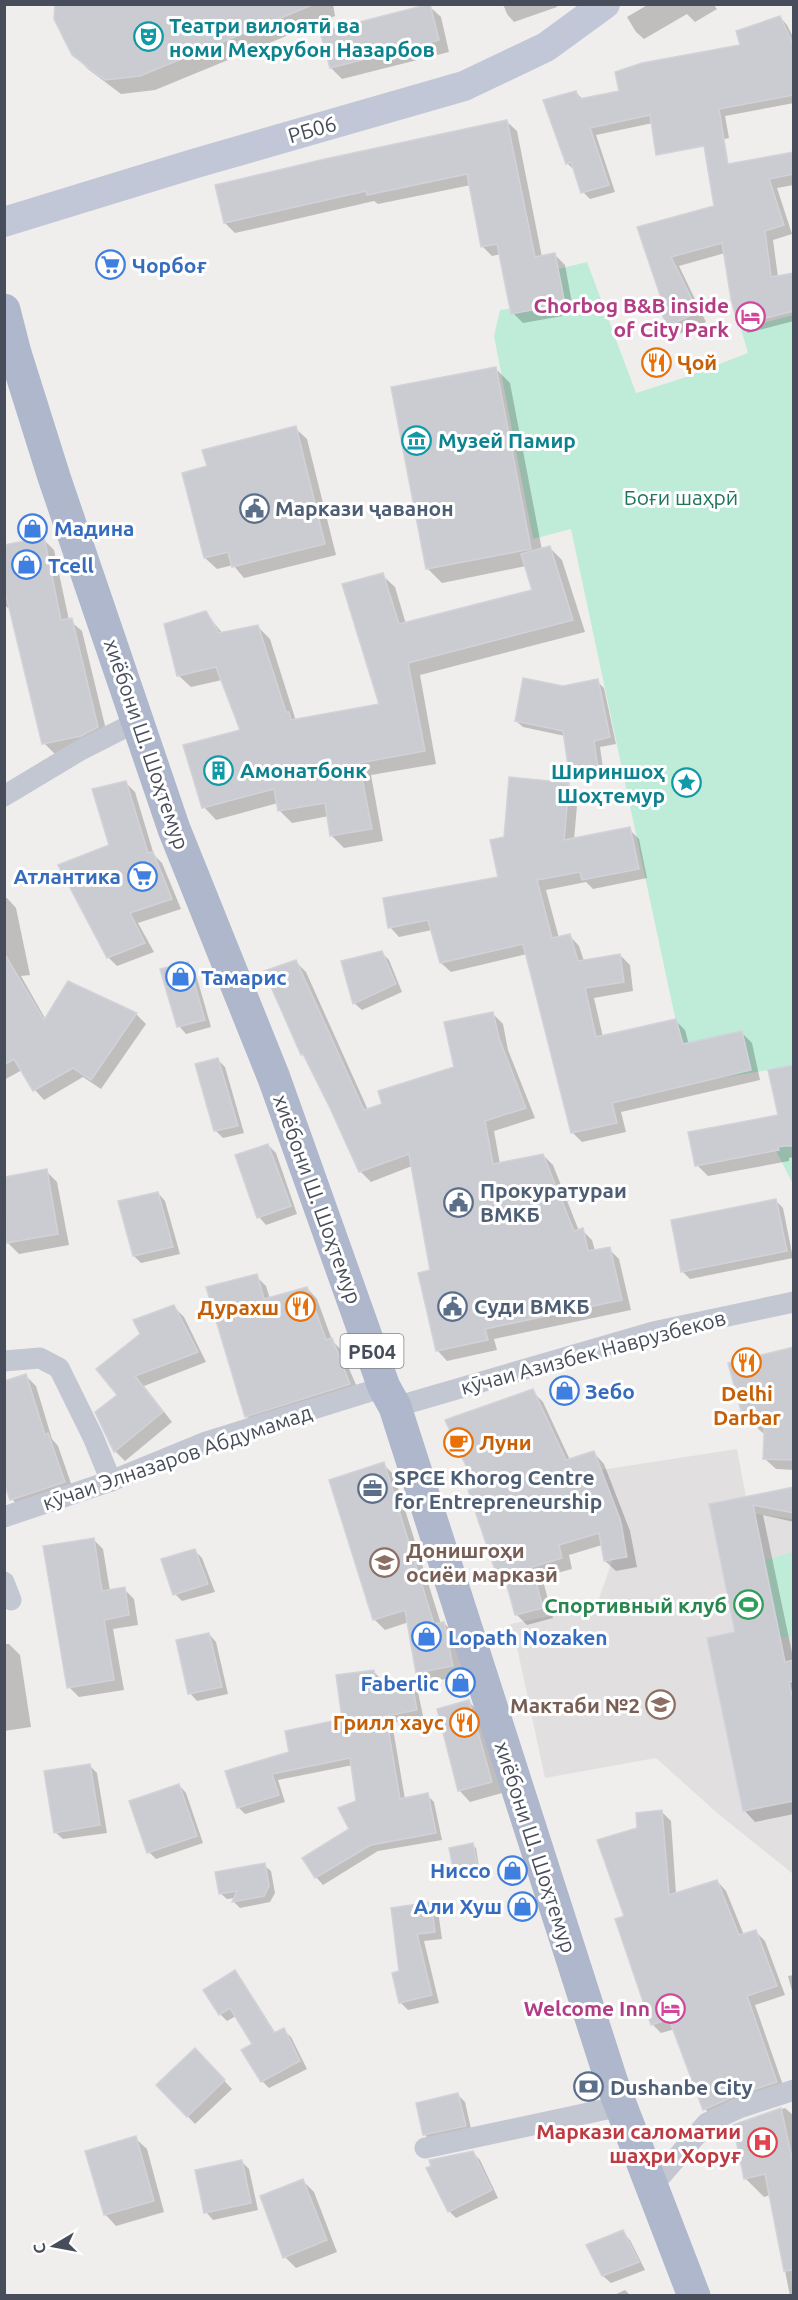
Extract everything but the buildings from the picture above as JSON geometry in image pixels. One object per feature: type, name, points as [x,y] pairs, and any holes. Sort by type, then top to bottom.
[{"type":"main road","name":"РБ06","points":[[4,222],[464,86],[546,46],[605,4]]},
{"type":"main road","name":"хиёбони Ш. Шоҳтемур","points":[[4,310],[54,477],[174,829],[274,1078],[389,1397],[612,2083],[693,2295]]},
{"type":"street","points":[[4,796],[138,721]]},
{"type":"street","name":"кӯчаи Азизбек Наврузбеков","points":[[389,1397],[653,1332],[794,1302]]},
{"type":"street","points":[[4,1361],[40,1358],[59,1368],[93,1437],[111,1481]]},
{"type":"street","name":"кӯчаи Элназаров Абдумамад","points":[[4,1517],[111,1481],[206,1442],[389,1397]]},
{"type":"street","points":[[652,2186],[707,2123],[739,2108],[794,2090]]},
{"type":"street","points":[[425,2148],[621,2106]]},
{"type":"shaded area","name":"Мактаби №2","points":[[737,1449],[749,1513],[793,1519],[793,1874],[716,1812],[656,1758],[545,1778],[510,1624],[596,1607],[615,1553],[627,1556],[623,1525],[601,1470]]},
{"type":"green space","name":"Боғи шаҳрӣ","points":[[587,262],[636,393],[748,353],[741,329],[793,315],[793,1184],[774,1147],[785,1146],[768,1070],[689,1083],[571,529],[533,539],[494,336],[500,310],[556,301],[550,271]]},
{"type":"green space","points":[[793,1552],[793,1636],[780,1638],[764,1560]]},
{"type":"place","name":"Театри вилоятӣ ва номи Меҳрубон Назарбов","points":[[148,37]]},
{"type":"place","name":"Чорбоғ","points":[[111,265]]},
{"type":"place","name":"Chorbog B&B inside of City Park","points":[[750,317]]},
{"type":"place","name":"Ҷой","points":[[656,362]]},
{"type":"place","name":"Музей Памир","points":[[417,440]]},
{"type":"place","name":"Маркази ҷаванон","points":[[254,508]]},
{"type":"place","name":"Мадина","points":[[33,528]]},
{"type":"place","name":"Tcell","points":[[27,565]]},
{"type":"place","name":"Амонатбонк","points":[[219,770]]},
{"type":"place","name":"Шириншоҳ Шоҳтемур","points":[[686,783]]},
{"type":"place","name":"Атлантика","points":[[142,876]]},
{"type":"place","name":"Тамарис","points":[[180,977]]},
{"type":"place","name":"Прокуратураи ВМКБ","points":[[459,1202]]},
{"type":"place","name":"Суди ВМКБ","points":[[453,1306]]},
{"type":"place","name":"Дурахш","points":[[300,1307]]},
{"type":"place","name":"Delhi Darbar","points":[[747,1362]]},
{"type":"place","name":"Зебо","points":[[564,1391]]},
{"type":"place","name":"Луни","points":[[458,1442]]},
{"type":"place","name":"SPCE Khorog Centre for Entrepreneurship","points":[[373,1489]]},
{"type":"place","name":"Донишгоҳи осиёи марказӣ","points":[[385,1562]]},
{"type":"place","name":"Спортивный клуб","points":[[748,1605]]},
{"type":"place","name":"Lopath Nozaken","points":[[427,1637]]},
{"type":"place","name":"Faberlic","points":[[460,1683]]},
{"type":"place","name":"Мактаби №2","points":[[661,1705]]},
{"type":"place","name":"Грилл хаус","points":[[465,1722]]},
{"type":"place","name":"Ниссо","points":[[512,1870]]},
{"type":"place","name":"Али Хуш","points":[[523,1906]]},
{"type":"place","name":"Welcome Inn","points":[[671,2008]]},
{"type":"place","name":"Dushanbe City","points":[[589,2087]]},
{"type":"place","name":"Маркази саломатии шаҳри Хоруғ","points":[[762,2143]]}]
